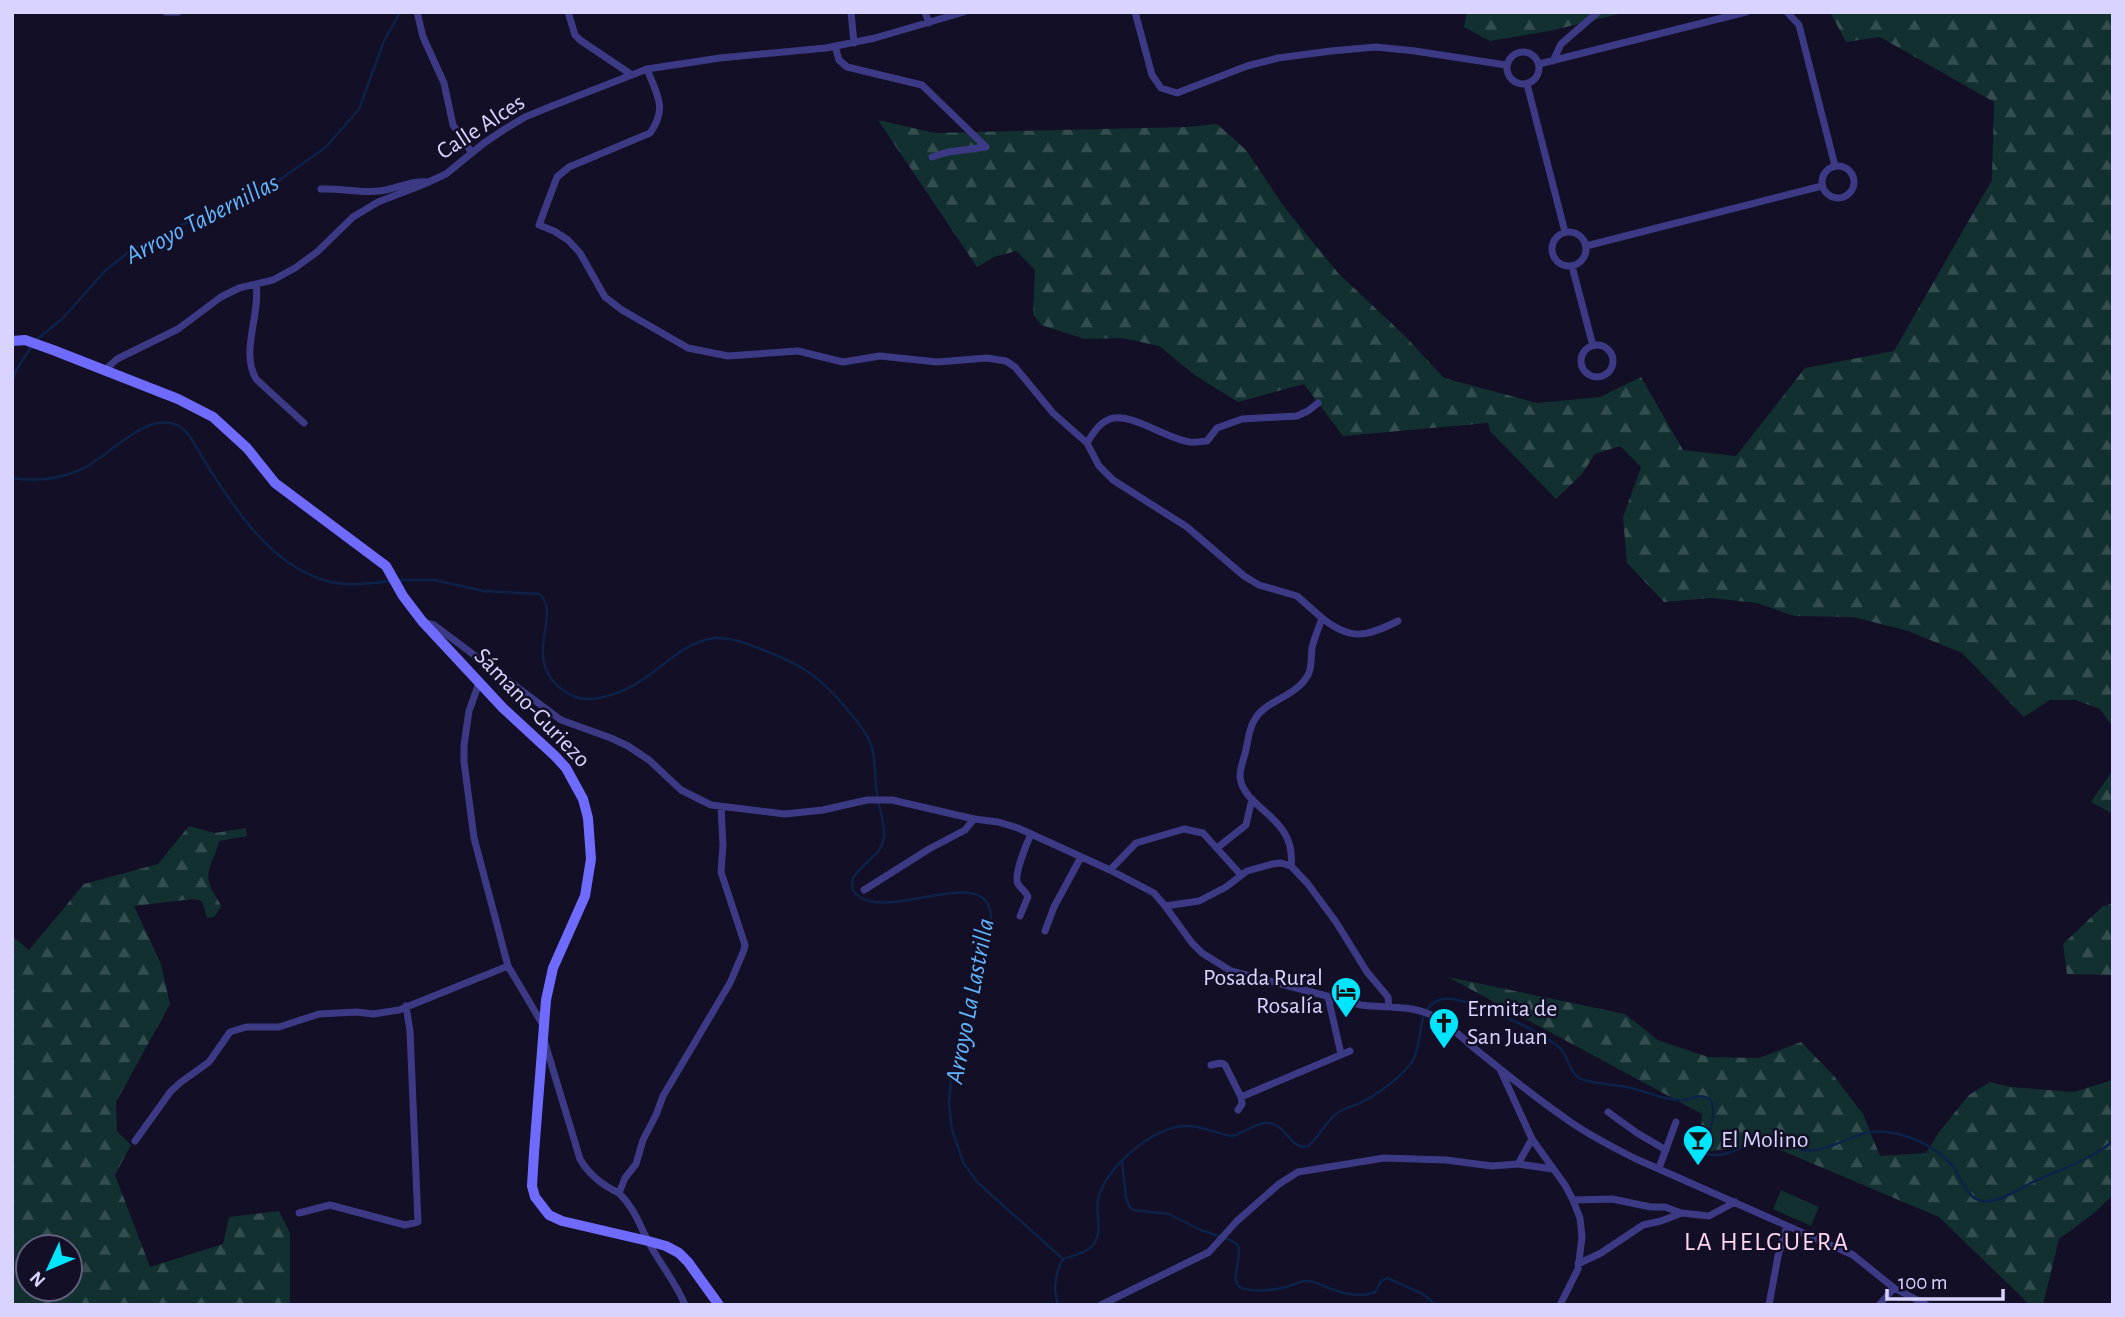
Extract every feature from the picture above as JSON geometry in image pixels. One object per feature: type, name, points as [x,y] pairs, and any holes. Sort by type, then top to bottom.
[{"type":"street","points":[[166,12],[178,12]]},
{"type":"street","points":[[417,12],[423,37],[444,83],[453,125],[471,153]]},
{"type":"street","points":[[568,12],[575,35],[580,40],[632,75]]},
{"type":"street","points":[[851,12],[853,43]]},
{"type":"street","points":[[925,12],[929,23]]},
{"type":"street","name":"Calle Alces","points":[[105,370],[117,359],[177,329],[221,296],[272,279],[295,268],[317,252],[353,217],[378,202],[446,174],[484,143],[525,117],[648,69],[853,43],[964,12]]},
{"type":"street","points":[[1553,61],[1561,44],[1598,12]]},
{"type":"street","points":[[1539,64],[1746,12]]},
{"type":"street","points":[[1787,12],[1799,25],[1835,166]]},
{"type":"street","points":[[1135,13],[1152,75],[1161,88],[1177,93],[1247,66],[1278,58],[1376,47],[1506,65]]},
{"type":"street","points":[[835,46],[839,60],[847,67],[922,85],[986,146],[932,157]]},
{"type":"street","points":[[1521,51],[1533,55],[1539,64],[1538,75],[1527,84],[1512,81],[1507,74],[1506,65],[1510,57],[1521,51]]},
{"type":"street","points":[[648,69],[660,97],[657,122],[650,133],[569,167],[558,177],[539,225],[561,236],[580,253],[605,297],[622,310],[688,348],[728,356],[798,351],[843,362],[880,356],[937,362],[987,359],[1006,361],[1015,366],[1053,413],[1087,443],[1099,466],[1113,481],[1187,527],[1244,576],[1259,585],[1297,596],[1335,628],[1349,634],[1377,632],[1398,621]]},
{"type":"street","points":[[1527,84],[1565,232]]},
{"type":"street","points":[[1835,166],[1846,167],[1852,172],[1854,184],[1845,197],[1829,195],[1822,186],[1824,173],[1835,166]]},
{"type":"street","points":[[321,189],[377,191],[416,180],[430,182]]},
{"type":"street","points":[[1586,246],[1822,186]]},
{"type":"street","points":[[1565,232],[1578,235],[1586,246],[1583,259],[1572,266],[1559,264],[1552,253],[1554,240],[1565,232]]},
{"type":"street","points":[[1572,266],[1593,345]]},
{"type":"street","points":[[256,284],[250,341],[252,372],[256,379],[304,423]]},
{"type":"street","name":"Sámano-Guriezo","points":[[12,341],[34,343],[178,399],[213,417],[247,449],[275,483],[376,557],[392,574],[422,621],[479,684],[566,768],[583,799],[588,818],[591,842],[590,874],[585,896],[554,968],[543,1026],[533,1173],[535,1197],[549,1215],[562,1221],[666,1246],[688,1262],[719,1305]]},
{"type":"street","points":[[1593,345],[1606,348],[1612,358],[1610,370],[1600,377],[1588,375],[1581,365],[1583,352],[1593,345]]},
{"type":"street","points":[[1087,443],[1097,427],[1110,419],[1126,417],[1165,435],[1191,442],[1207,441],[1217,428],[1242,419],[1297,415],[1318,403]]},
{"type":"street","points":[[1291,866],[1291,846],[1282,829],[1247,793],[1240,777],[1249,732],[1256,716],[1299,687],[1310,673],[1312,646],[1322,618]]},
{"type":"street","points":[[422,621],[433,625],[561,720],[628,746],[649,760],[681,790],[699,801],[721,807],[785,814],[882,799],[998,822],[1031,834],[1154,893],[1192,943],[1202,953],[1231,971],[1361,1006],[1413,1009],[1431,1015],[1566,1119],[1634,1158],[1853,1255],[1894,1288],[1927,1305]]},
{"type":"street","points":[[479,684],[465,729],[464,762],[474,838],[508,966],[543,1026]]},
{"type":"street","points":[[1217,848],[1246,825],[1252,799]]},
{"type":"street","points":[[619,1193],[625,1178],[636,1164],[643,1140],[663,1096],[730,983],[744,950],[721,872],[721,807]]},
{"type":"street","points":[[864,890],[965,830],[974,819]]},
{"type":"street","points":[[1110,870],[1136,843],[1184,829],[1203,833],[1241,875]]},
{"type":"street","points":[[1020,916],[1028,897],[1025,890],[1018,885],[1016,877],[1031,834]]},
{"type":"street","points":[[1045,931],[1054,907],[1081,857]]},
{"type":"street","points":[[1165,906],[1199,901],[1226,887],[1247,871],[1272,864],[1291,866],[1336,922],[1367,972],[1388,997],[1389,1007]]},
{"type":"street","points":[[135,1141],[172,1091],[208,1062],[230,1032],[246,1027],[279,1027],[319,1014],[386,1013],[508,966]]},
{"type":"street","points":[[1328,996],[1341,1054]]},
{"type":"street","points":[[299,1213],[330,1205],[405,1225],[418,1222],[410,1031],[406,1006]]},
{"type":"street","points":[[542,1037],[580,1159],[597,1180],[619,1193],[635,1211],[648,1241],[680,1291],[685,1305]]},
{"type":"street","points":[[1241,1097],[1350,1051]]},
{"type":"street","points":[[1211,1065],[1225,1065],[1241,1097],[1238,1110]]},
{"type":"street","points":[[1500,1068],[1532,1139],[1573,1200],[1580,1218],[1582,1237],[1578,1264],[1560,1305]]},
{"type":"street","points":[[1608,1112],[1666,1150]]},
{"type":"street","points":[[1659,1167],[1676,1122]]},
{"type":"street","points":[[1518,1164],[1532,1139]]},
{"type":"street","points":[[1101,1305],[1195,1260],[1214,1248],[1222,1237],[1279,1184],[1306,1170],[1384,1158],[1446,1160],[1492,1167],[1518,1164],[1553,1169]]},
{"type":"street","points":[[1573,1200],[1612,1199],[1709,1216],[1735,1202]]},
{"type":"street","points":[[1578,1264],[1601,1253],[1643,1225],[1682,1213]]},
{"type":"street","points":[[1769,1305],[1778,1256],[1787,1226]]},
{"type":"street","points":[[1879,1305],[1894,1288]]},
{"type":"green space","points":[[1467,12],[1627,12],[1550,31],[1490,41],[1464,27]]},
{"type":"green space","points":[[1830,12],[2113,12],[2113,727],[2100,709],[2075,700],[2050,700],[2024,717],[1962,653],[1908,631],[1853,617],[1794,616],[1757,603],[1711,598],[1664,602],[1627,563],[1623,517],[1641,467],[1620,446],[1595,454],[1582,474],[1556,499],[1490,431],[1488,423],[1343,436],[1304,384],[1238,402],[1196,376],[1159,346],[1122,338],[1085,339],[1041,325],[1033,314],[1035,270],[1016,251],[994,257],[977,267],[878,120],[935,133],[1217,124],[1246,150],[1285,208],[1339,274],[1405,336],[1444,378],[1537,403],[1600,397],[1641,377],[1683,450],[1736,456],[1805,368],[1894,351],[1992,180],[1994,102],[1880,37],[1846,42]]},
{"type":"green space","points":[[2113,770],[2113,814],[2091,802]]},
{"type":"green space","points":[[189,826],[215,833],[246,828],[247,836],[219,841],[209,868],[210,886],[221,907],[214,917],[207,918],[202,901],[193,899],[134,906],[161,964],[170,1004],[116,1102],[117,1131],[131,1145],[115,1175],[150,1267],[223,1244],[229,1217],[279,1211],[290,1233],[290,1305],[12,1305],[12,936],[29,950],[84,884],[158,864]]},
{"type":"green space","points":[[2113,903],[2113,975],[2067,974],[2063,944],[2102,907]]},
{"type":"green space","points":[[1448,977],[1625,1014],[1658,1040],[1708,1057],[1759,1058],[1801,1042],[1834,1076],[1863,1114],[1880,1156],[1926,1153],[1969,1095],[1990,1082],[2011,1087],[2074,1092],[2112,1080],[2113,1046],[2113,1195],[2059,1239],[2043,1305],[2030,1305],[1939,1217],[1766,1144],[1704,1152],[1699,1145],[1702,1114]]},
{"type":"green space","points":[[1781,1190],[1819,1207],[1811,1226],[1773,1209]]},
{"type":"waterway","name":"Arroyo Tabernillas","points":[[35,341],[63,318],[105,271],[131,250],[178,226],[254,198],[326,147],[359,109],[384,41],[400,12]]},
{"type":"waterway","name":"Arroyo Tabernillas","points":[[12,384],[15,372],[31,347]]},
{"type":"waterway","name":"Arroyo La Lastrilla","points":[[12,478],[38,480],[72,473],[91,464],[125,439],[150,425],[174,424],[188,434],[215,478],[255,532],[288,562],[307,573],[335,583],[391,581]]},
{"type":"waterway","name":"Arroyo La Lastrilla","points":[[398,580],[434,580],[484,591],[540,594],[546,604],[543,657],[547,671],[556,684],[579,698],[595,699],[622,691],[642,680],[676,654],[704,640],[715,638],[727,638],[775,654],[808,672],[827,687],[861,726],[871,745],[884,827],[884,837],[879,849],[853,878],[855,893],[874,902],[968,893],[981,897],[989,907],[991,919],[987,939],[951,1078],[949,1104],[952,1130],[963,1162],[977,1182],[1063,1259]]},
{"type":"waterway","points":[[1063,1259],[1085,1251],[1095,1242],[1098,1232],[1098,1199],[1102,1187],[1120,1163],[1145,1141],[1158,1133],[1185,1126],[1232,1136],[1264,1123],[1278,1126],[1296,1144],[1308,1146],[1336,1114],[1374,1095],[1409,1066],[1416,1052],[1426,1010],[1439,1000],[1450,999],[1482,1007],[1537,1033],[1560,1048],[1572,1070],[1584,1080],[1633,1088],[1669,1099],[1683,1100],[1701,1096],[1708,1098],[1712,1102],[1713,1115],[1705,1153],[1710,1155],[1728,1153],[1760,1138],[1774,1139],[1809,1151],[1826,1148],[1862,1134],[1893,1133],[1930,1147],[1949,1162],[1972,1196],[1990,1201],[2086,1159],[2113,1141]]},
{"type":"waterway","points":[[1122,1161],[1126,1198],[1133,1210],[1169,1214],[1238,1245],[1236,1279],[1240,1287],[1271,1290],[1308,1281],[1353,1295],[1364,1295],[1375,1292],[1381,1281],[1387,1278],[1423,1294],[1436,1305]]},
{"type":"waterway","name":"Arroyo La Lastrilla","points":[[1058,1305],[1056,1281],[1063,1259]]},
{"type":"place","name":"Posada Rural Rosalía","points":[[1346,1019]]},
{"type":"place","name":"Ermita de San Juan","points":[[1444,1050]]},
{"type":"place","name":"El Molino","points":[[1698,1167]]},
{"type":"district","name":"LA HELGUERA","points":[[1767,1242]]}]
